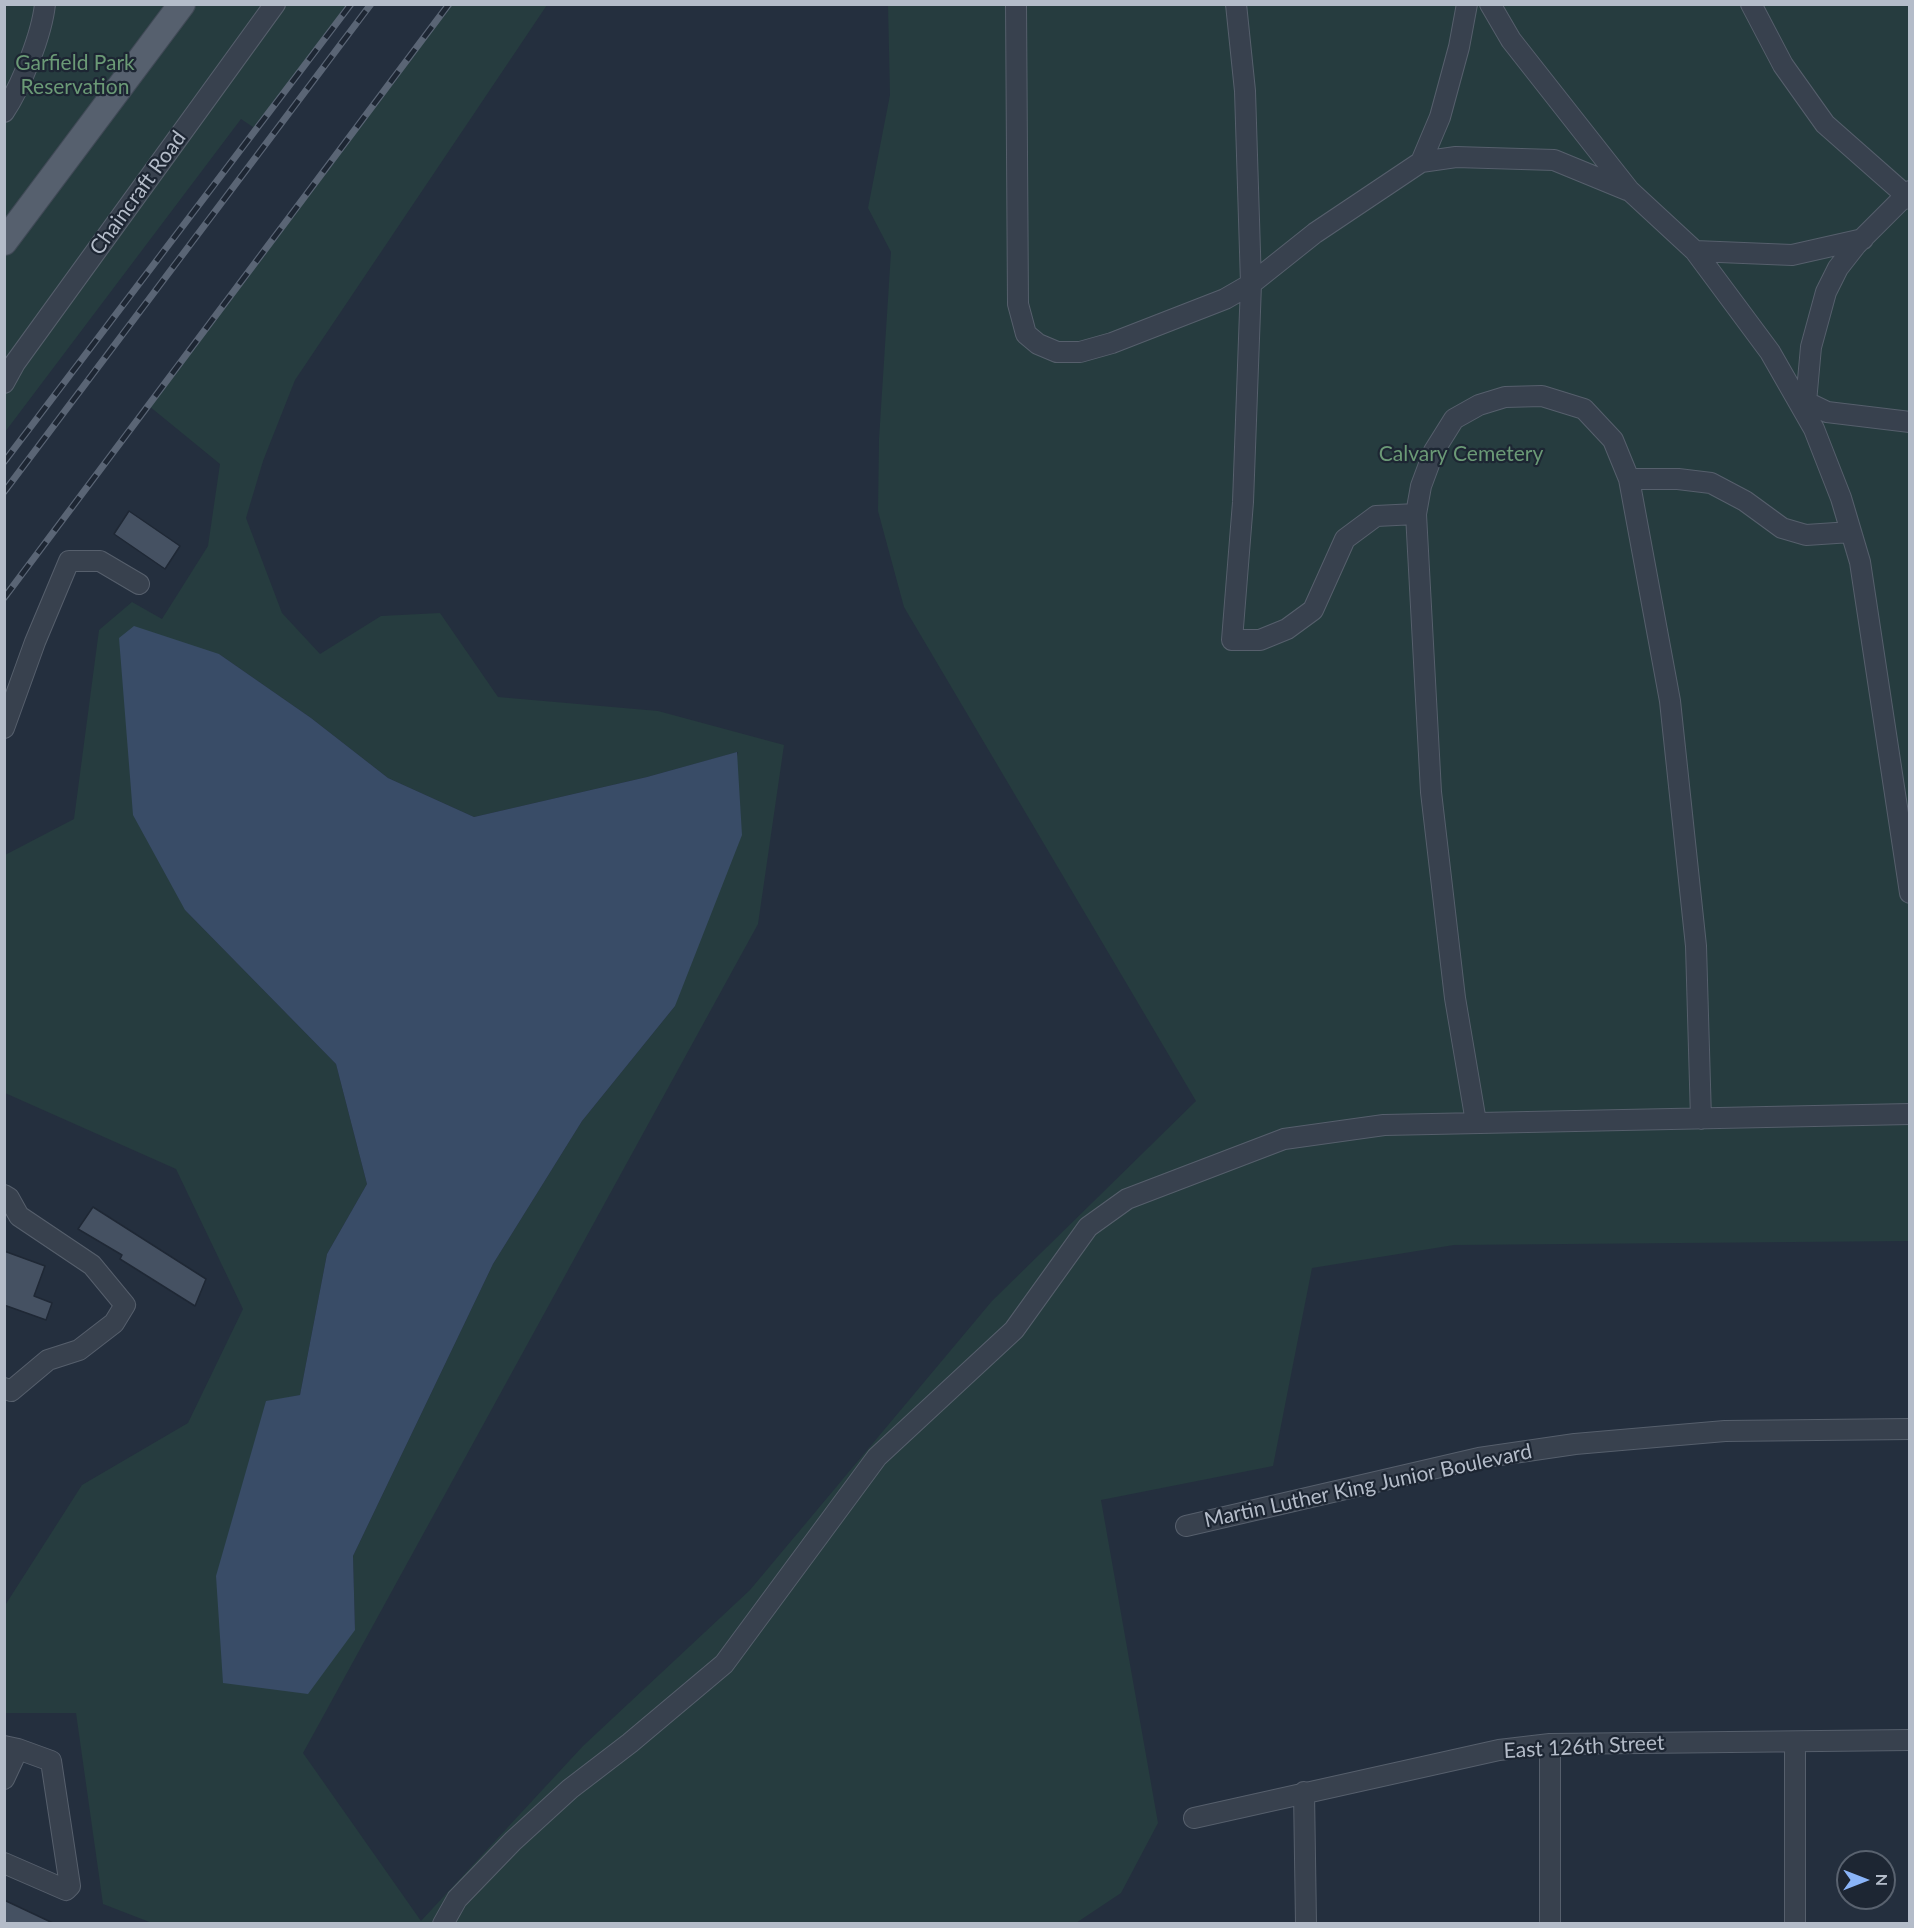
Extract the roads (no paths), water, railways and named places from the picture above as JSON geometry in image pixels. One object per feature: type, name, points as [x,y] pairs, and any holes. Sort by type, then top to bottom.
[{"type":"main road","points":[[4,242],[182,4]]},
{"type":"street","points":[[4,112],[15,96],[23,75],[43,21],[45,4]]},
{"type":"street","name":"Chaincraft Road","points":[[4,383],[15,363],[275,4]]},
{"type":"street","points":[[1016,4],[1018,304],[1026,334],[1038,344],[1057,352],[1080,352],[1112,343],[1225,298],[1251,284],[1315,233],[1421,162],[1456,157],[1554,160],[1629,190]]},
{"type":"street","points":[[1236,4],[1245,91],[1251,284],[1243,502],[1232,640],[1260,640],[1287,629],[1313,610],[1345,539],[1376,516],[1416,514]]},
{"type":"street","points":[[1421,162],[1440,117],[1459,47],[1467,4]]},
{"type":"street","points":[[1490,4],[1511,40],[1629,190],[1695,251],[1770,352],[1801,399],[1841,498],[1860,562],[1910,893]]},
{"type":"street","points":[[1751,4],[1783,65],[1825,124],[1908,195],[1863,238],[1838,268],[1827,292],[1811,347],[1801,399]]},
{"type":"street","points":[[1695,251],[1792,255],[1863,238]]},
{"type":"street","points":[[1476,1122],[1455,998],[1431,792],[1416,514],[1421,486],[1434,451],[1454,419],[1479,405],[1505,397],[1542,396],[1584,409],[1613,440],[1629,479],[1670,701],[1696,946],[1701,1119]]},
{"type":"street","points":[[1801,399],[1827,412],[1910,423]]},
{"type":"street","points":[[1629,479],[1678,479],[1711,483],[1745,501],[1782,528],[1806,535],[1851,532]]},
{"type":"street","points":[[4,728],[35,642],[69,561],[100,561],[139,585]]},
{"type":"street","points":[[443,1923],[457,1899],[513,1841],[570,1789],[630,1743],[724,1664],[877,1457],[1014,1330],[1088,1227],[1127,1199],[1284,1139],[1384,1125],[1910,1114]]},
{"type":"street","points":[[4,1195],[9,1198],[19,1216],[93,1265],[125,1305],[114,1323],[79,1350],[48,1359],[11,1391],[4,1388]]},
{"type":"street","name":"Martin Luther King Junior Boulevard","points":[[1186,1526],[1479,1458],[1575,1444],[1725,1431],[1910,1429]]},
{"type":"street","name":"East 126th Street","points":[[1194,1818],[1499,1750],[1550,1744],[1910,1740]]},
{"type":"street","points":[[1795,1742],[1795,1923]]},
{"type":"street","points":[[1550,1744],[1550,1923]]},
{"type":"street","points":[[4,1779],[11,1747],[51,1761],[70,1886],[66,1890],[4,1863]]},
{"type":"street","points":[[1304,1792],[1306,1923]]},
{"type":"water","points":[[134,626],[219,654],[311,718],[388,778],[474,817],[647,777],[737,752],[742,835],[675,1006],[582,1121],[493,1264],[353,1556],[355,1630],[308,1694],[223,1683],[216,1576],[266,1401],[300,1395],[327,1254],[367,1184],[336,1064],[185,910],[133,815],[119,638]]},
{"type":"railway","points":[[4,462],[351,4]]},
{"type":"railway","points":[[4,492],[371,4]]},
{"type":"railway","points":[[4,598],[449,4]]},
{"type":"park label","name":"Garfield Park Reservation","points":[[75,75]]},
{"type":"park label","name":"Calvary Cemetery","points":[[1461,454]]}]
